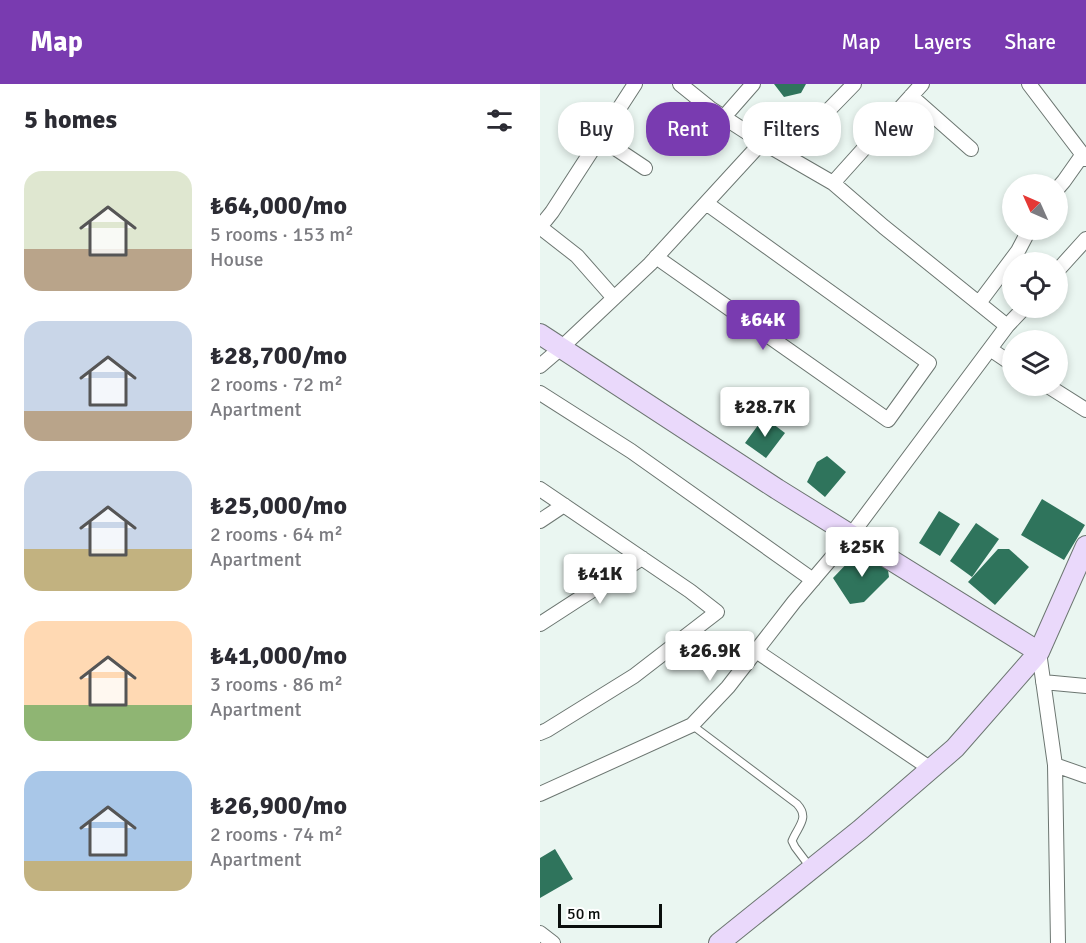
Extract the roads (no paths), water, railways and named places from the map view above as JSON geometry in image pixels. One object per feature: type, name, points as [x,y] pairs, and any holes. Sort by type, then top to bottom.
[{"type":"main road","points":[[540,334],[777,489],[1039,652]]},
{"type":"main road","points":[[719,943],[860,830],[955,748],[1039,652],[1086,547]]},
{"type":"street","points":[[623,102],[634,84]]},
{"type":"street","points":[[680,84],[702,102]]},
{"type":"street","points":[[730,110],[753,84]]},
{"type":"street","points":[[837,102],[854,84]]},
{"type":"street","points":[[833,183],[922,84]]},
{"type":"street","points":[[1029,84],[1084,157],[1068,177]]},
{"type":"street","points":[[911,96],[971,149]]},
{"type":"street","points":[[588,156],[540,227],[577,256],[614,298]]},
{"type":"street","points":[[627,156],[645,168]]},
{"type":"street","points":[[540,366],[656,257],[749,156]]},
{"type":"street","points":[[787,156],[833,183],[1007,326]]},
{"type":"street","points":[[656,257],[888,420],[929,363],[706,203]]},
{"type":"street","points":[[1068,259],[1086,239]]},
{"type":"street","points":[[979,303],[1018,252],[1024,240]]},
{"type":"street","points":[[540,794],[692,724],[728,687],[851,535],[1015,318]]},
{"type":"street","points":[[990,349],[1002,357]]},
{"type":"street","points":[[540,393],[631,450],[813,580]]},
{"type":"street","points":[[1063,396],[1086,410]]},
{"type":"street","points":[[540,489],[690,591],[717,612],[634,676],[540,733]]},
{"type":"street","points":[[540,521],[564,505]]},
{"type":"street","points":[[540,624],[642,558]]},
{"type":"street","points":[[756,651],[931,769]]},
{"type":"street","points":[[1039,652],[1055,765],[1058,943]]},
{"type":"street","points":[[1043,682],[1086,686]]},
{"type":"street","points":[[1055,765],[1086,776]]},
{"type":"street","points":[[540,933],[553,943]]},
{"type":"lane","points":[[692,724],[802,810],[804,818],[792,841],[812,869]]}]
